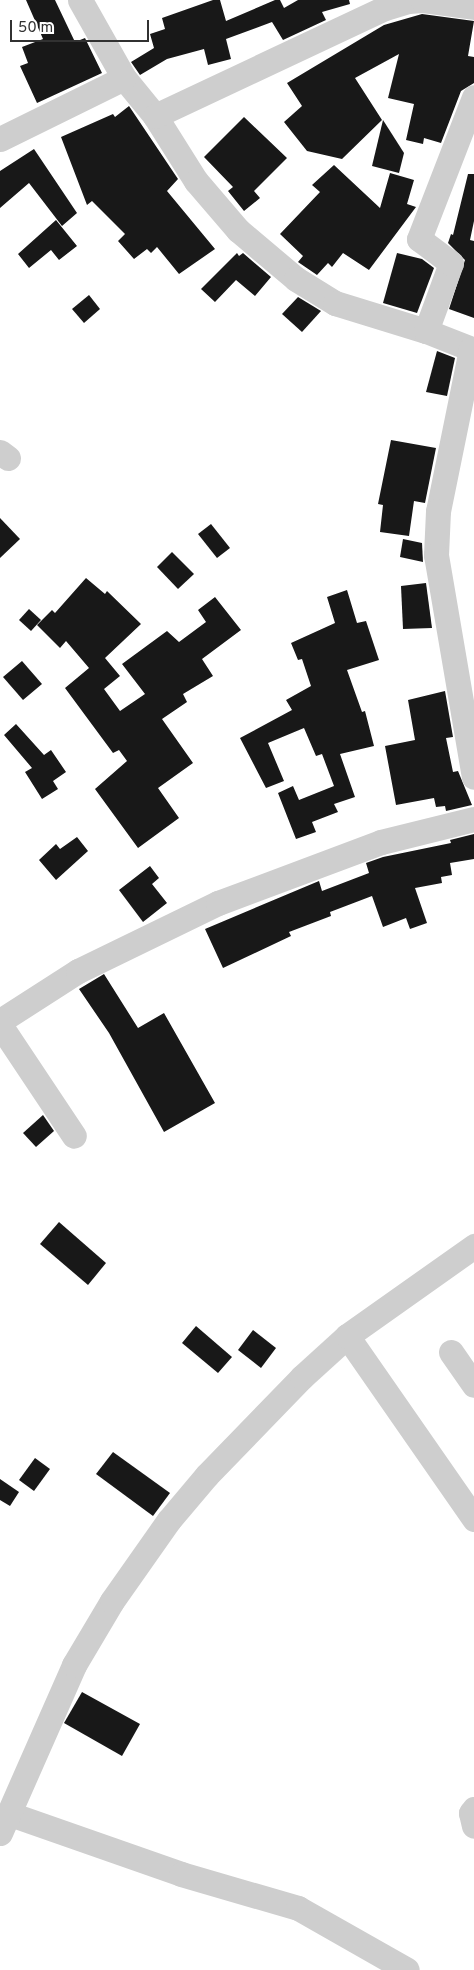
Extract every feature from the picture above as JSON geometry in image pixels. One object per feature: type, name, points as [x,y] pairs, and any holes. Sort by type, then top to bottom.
[{"type":"street","points":[[80,0],[124,78],[155,116],[196,181],[232,223],[296,279],[335,303],[426,331],[472,350],[438,511],[436,556],[474,777]]},
{"type":"street","points":[[155,116],[385,8],[408,0],[423,0],[474,8]]},
{"type":"street","points":[[0,139],[124,78]]},
{"type":"street","points":[[426,331],[451,262],[419,239],[474,97]]},
{"type":"street","points":[[0,1021],[78,971],[218,903],[381,842],[474,820]]},
{"type":"street","points":[[0,1025],[74,1136]]},
{"type":"street","points":[[407,1970],[298,1908],[5,1824],[74,1665],[137,1562],[206,1475],[302,1376],[347,1336],[474,1246]]},
{"type":"street","points":[[347,1336],[474,1519]]},
{"type":"street","points":[[451,1352],[474,1385]]},
{"type":"street","points":[[474,1809],[471,1813],[474,1826]]},
{"type":"building","points":[[26,0],[55,0],[75,42],[85,38],[102,73],[37,103],[20,66],[28,63],[22,47],[43,39]]},
{"type":"building","points":[[213,0],[220,0],[226,21],[275,0],[280,0],[284,8],[298,0],[349,0],[350,4],[322,12],[326,20],[283,40],[272,22],[226,39],[231,59],[208,65],[204,49],[167,59],[140,75],[131,62],[154,48],[150,34],[165,29],[162,18]]},
{"type":"building","points":[[422,14],[474,21],[468,56],[474,57],[474,83],[461,91],[441,143],[424,138],[423,144],[406,140],[414,104],[388,98],[399,54],[355,78],[382,120],[342,159],[307,151],[284,122],[302,106],[287,83],[384,25]]},
{"type":"building","points":[[129,106],[178,179],[167,191],[215,249],[179,274],[157,247],[151,253],[147,249],[134,259],[118,241],[125,234],[92,201],[87,205],[61,137],[113,114],[115,117]]},
{"type":"building","points":[[244,117],[287,158],[254,191],[260,198],[244,211],[228,191],[233,187],[204,157]]},
{"type":"building","points":[[383,120],[404,153],[399,173],[372,166]]},
{"type":"building","points":[[34,149],[77,213],[62,226],[29,183],[0,208],[0,171]]},
{"type":"building","points":[[334,165],[380,208],[390,173],[414,180],[407,204],[416,207],[369,270],[343,253],[332,267],[328,263],[317,275],[298,262],[303,256],[280,234],[320,192],[312,185]]},
{"type":"building","points":[[468,174],[474,174],[474,221],[470,240],[474,241],[474,318],[449,309],[465,260],[448,243],[451,234],[453,235]]},
{"type":"building","points":[[56,220],[77,246],[59,260],[51,250],[29,268],[18,254]]},
{"type":"building","points":[[237,253],[239,256],[243,253],[271,277],[255,296],[236,280],[215,302],[201,289]]},
{"type":"building","points":[[397,253],[422,259],[434,268],[417,313],[383,303]]},
{"type":"building","points":[[89,295],[100,309],[84,323],[72,309]]},
{"type":"building","points":[[298,297],[321,311],[302,332],[282,314]]},
{"type":"building","points":[[437,351],[455,358],[447,396],[426,392]]},
{"type":"building","points":[[391,440],[436,448],[425,503],[414,501],[409,536],[380,532],[383,505],[378,504]]},
{"type":"building","points":[[0,518],[20,539],[0,558]]},
{"type":"building","points":[[211,524],[230,548],[217,558],[198,534]]},
{"type":"building","points":[[403,539],[422,543],[423,562],[400,557]]},
{"type":"building","points":[[172,552],[194,574],[178,589],[157,567]]},
{"type":"building","points":[[86,578],[105,594],[107,591],[141,624],[105,658],[120,676],[104,689],[120,711],[145,694],[122,664],[167,631],[179,642],[206,622],[198,610],[215,597],[241,630],[202,659],[213,676],[183,694],[187,702],[162,719],[193,763],[158,788],[179,818],[138,848],[95,789],[127,761],[119,750],[113,753],[65,688],[89,668],[66,641],[60,648],[37,625],[52,610],[55,613]]},
{"type":"building","points":[[426,583],[432,628],[403,629],[401,586]]},
{"type":"building","points":[[347,590],[357,623],[366,621],[379,660],[347,670],[362,712],[365,711],[374,746],[340,754],[355,797],[334,804],[338,812],[312,822],[316,832],[296,839],[278,793],[293,786],[299,800],[334,786],[322,754],[316,756],[304,728],[268,743],[284,781],[266,788],[240,738],[292,710],[286,700],[311,686],[302,659],[298,660],[291,643],[335,623],[327,597]]},
{"type":"building","points":[[29,609],[41,620],[31,631],[19,620]]},
{"type":"building","points":[[22,661],[42,684],[23,700],[3,677]]},
{"type":"building","points":[[445,691],[453,737],[446,738],[453,772],[458,771],[472,805],[446,811],[445,806],[436,807],[434,798],[396,805],[385,746],[415,740],[408,700]]},
{"type":"building","points":[[16,724],[44,755],[51,750],[66,772],[53,781],[58,789],[42,799],[25,772],[32,768],[4,735]]},
{"type":"building","points":[[474,834],[474,859],[450,863],[452,875],[441,877],[442,883],[415,888],[427,923],[410,929],[406,918],[383,927],[372,896],[330,912],[331,916],[289,932],[291,936],[223,968],[205,929],[319,881],[322,891],[369,873],[366,863],[383,857],[451,843],[450,840]]},
{"type":"building","points":[[77,837],[88,851],[56,880],[39,860],[56,844],[60,849]]},
{"type":"building","points":[[150,866],[159,878],[152,884],[167,903],[143,922],[119,890]]},
{"type":"building","points":[[104,974],[138,1028],[164,1013],[215,1103],[164,1132],[109,1033],[79,989]]},
{"type":"building","points":[[43,1115],[54,1131],[36,1147],[23,1133]]},
{"type":"building","points":[[59,1222],[106,1263],[88,1285],[40,1244]]},
{"type":"building","points":[[196,1326],[232,1357],[218,1373],[182,1343]]},
{"type":"building","points":[[253,1330],[276,1348],[261,1368],[238,1350]]},
{"type":"building","points":[[113,1452],[170,1493],[153,1516],[96,1474]]},
{"type":"building","points":[[35,1458],[50,1469],[34,1491],[19,1480]]},
{"type":"building","points":[[0,1479],[19,1492],[10,1506],[0,1500]]},
{"type":"building","points":[[82,1692],[140,1724],[122,1756],[64,1723]]}]
